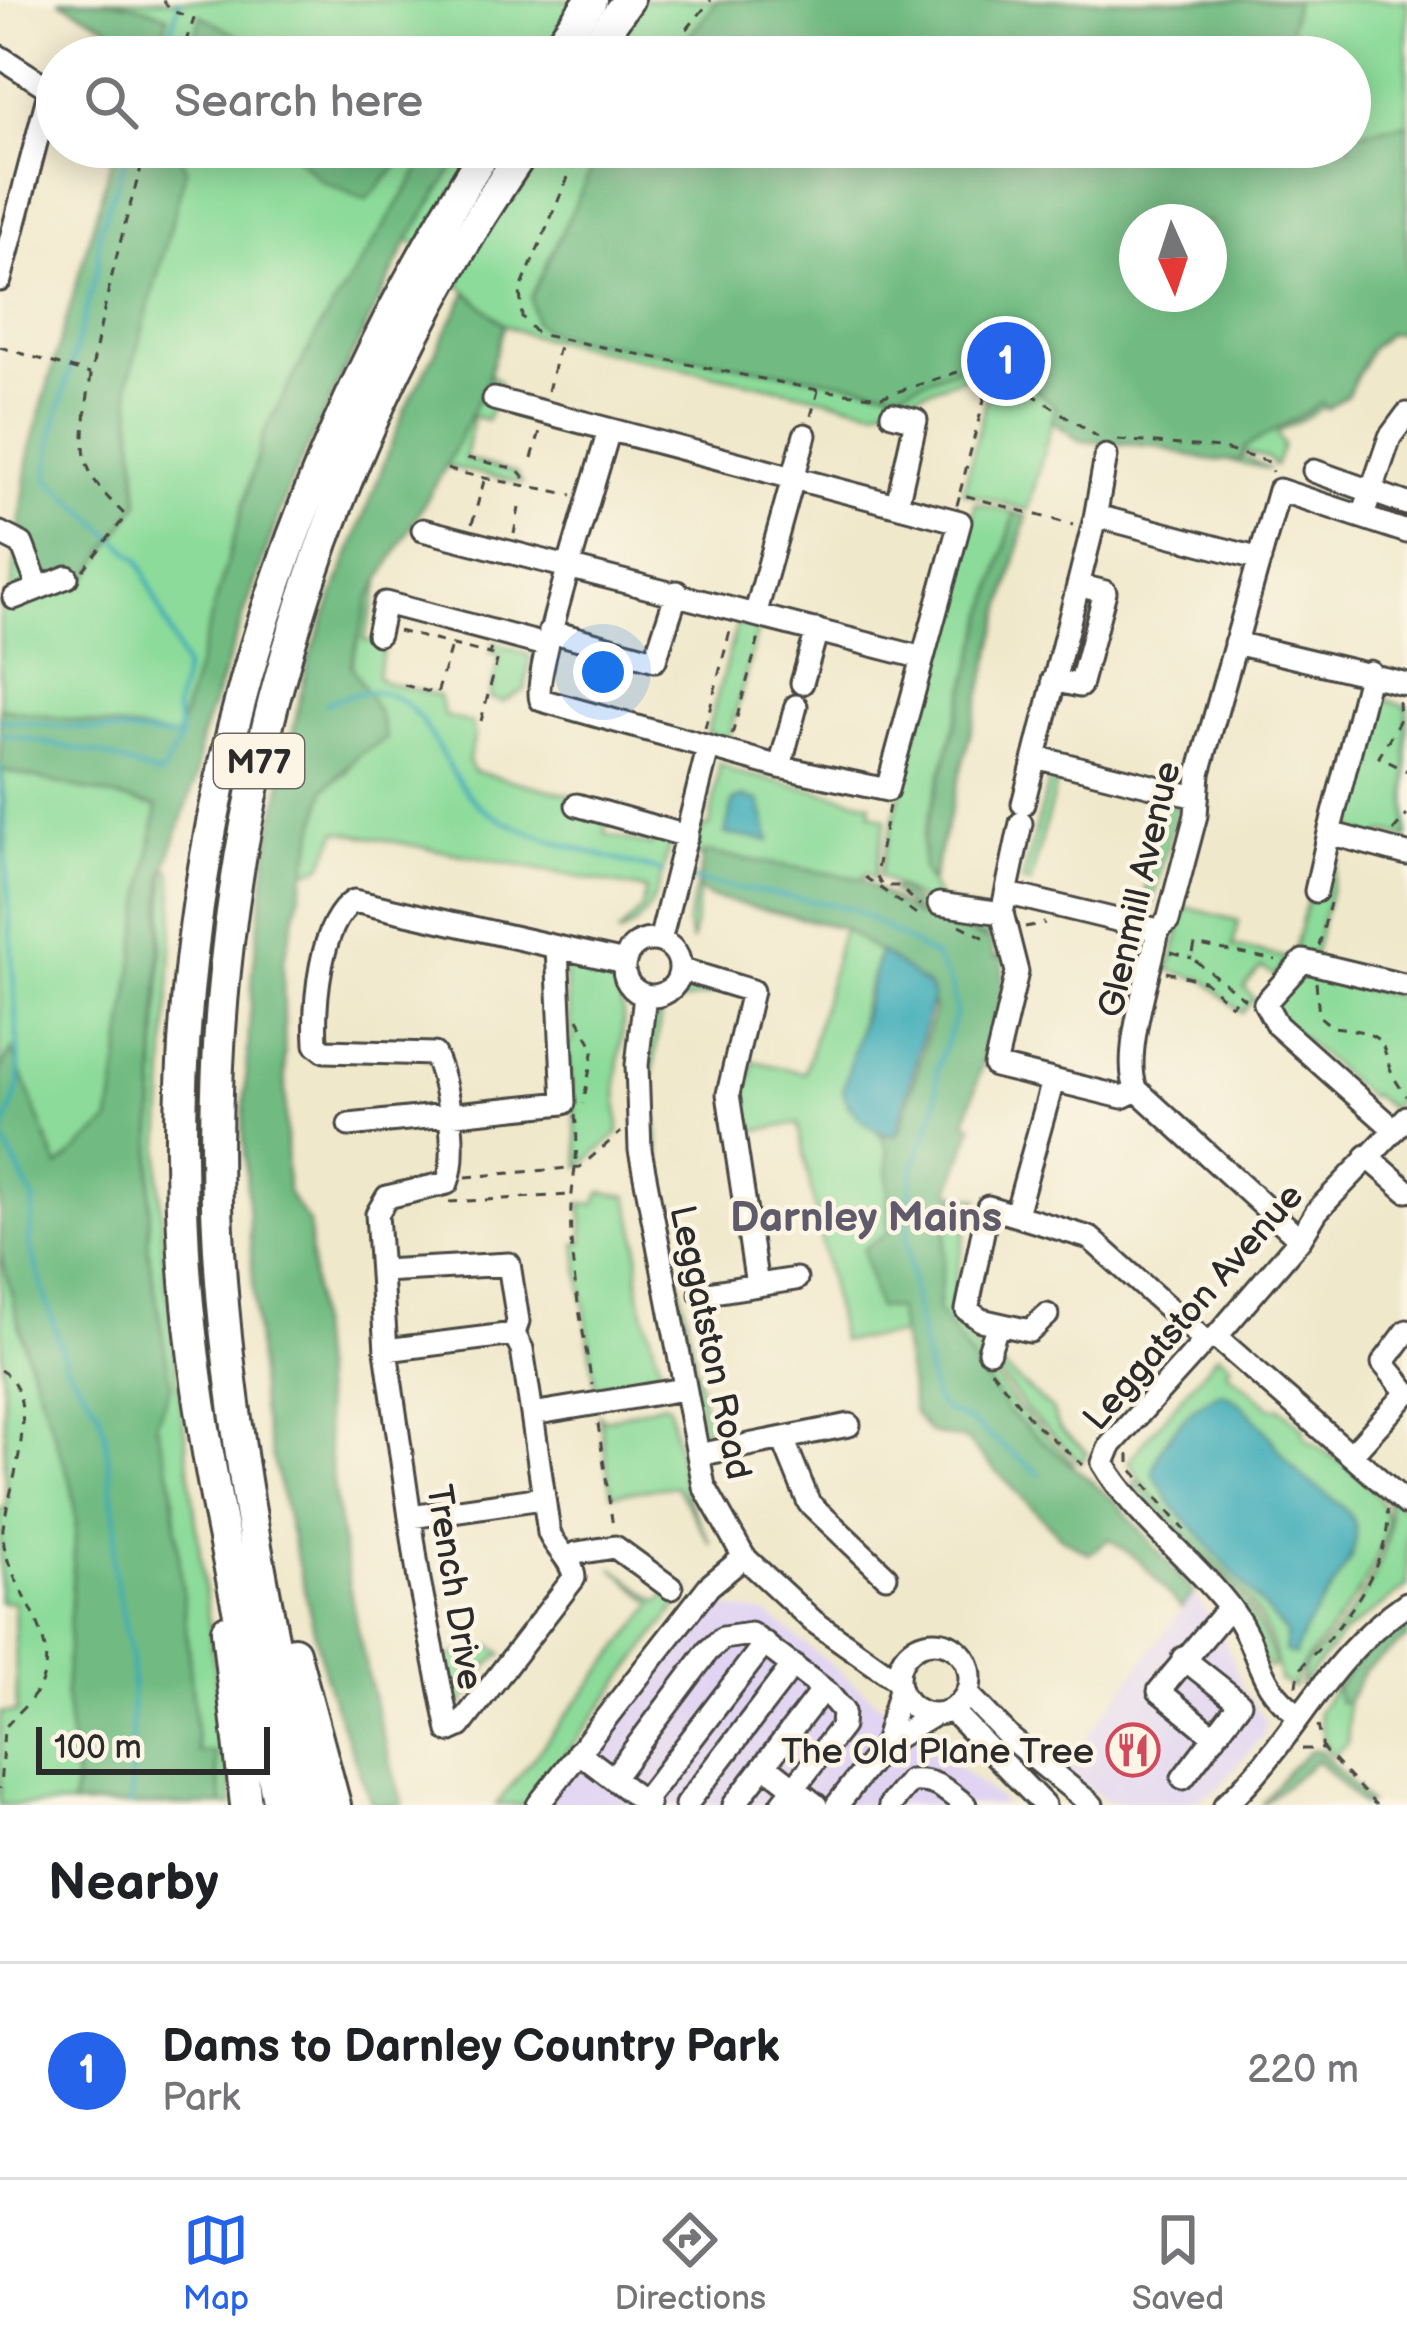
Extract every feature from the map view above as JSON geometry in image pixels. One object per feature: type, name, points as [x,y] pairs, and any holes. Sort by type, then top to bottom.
[{"type":"highway","points":[[565,36],[591,0]]},
{"type":"highway","points":[[602,36],[628,0]]},
{"type":"highway","name":"M77","points":[[246,1805],[184,1253],[182,1104],[196,920],[216,803],[274,580],[325,449],[421,254],[475,168]]},
{"type":"highway","name":"M77","points":[[306,1805],[237,1432],[221,1273],[218,1071],[236,886],[259,758],[313,564],[359,448],[444,278],[513,168]]},
{"type":"highway","name":"M77","points":[[202,1415],[279,1805]]},
{"type":"highway","name":"M77","points":[[237,1432],[335,1805]]},
{"type":"street","points":[[0,57],[36,80]]},
{"type":"street","points":[[0,280],[36,142]]},
{"type":"street","points":[[494,399],[959,522],[887,790],[780,767],[542,700],[536,687],[548,638],[573,568],[609,430]]},
{"type":"street","points":[[892,414],[916,420],[897,505]]},
{"type":"street","points":[[1363,516],[1390,437],[1407,414]]},
{"type":"street","points":[[752,612],[805,435]]},
{"type":"street","points":[[1107,445],[1094,524],[1022,813],[1006,913],[1017,972],[995,1066],[1122,1097],[1136,1090],[1300,1239]]},
{"type":"street","points":[[1314,472],[1407,504]]},
{"type":"street","points":[[1279,490],[1407,532]]},
{"type":"street","name":"Glenmill Avenue","points":[[1136,1090],[1131,1056],[1154,948],[1168,921],[1235,643],[1279,490]]},
{"type":"street","points":[[1094,524],[1260,559]]},
{"type":"street","points":[[423,530],[923,658]]},
{"type":"street","points":[[0,532],[22,544],[38,586]]},
{"type":"street","points":[[14,598],[67,577]]},
{"type":"street","points":[[379,630],[386,603],[492,643],[548,638],[655,660],[677,592]]},
{"type":"street","points":[[802,683],[817,629]]},
{"type":"street","points":[[1235,643],[1299,662],[1318,660],[1370,672],[1403,692]]},
{"type":"street","points":[[1316,891],[1370,672]]},
{"type":"street","points":[[780,767],[796,706]]},
{"type":"street","points":[[660,941],[712,749]]},
{"type":"street","points":[[1035,757],[1196,797]]},
{"type":"street","points":[[577,806],[687,836]]},
{"type":"street","points":[[1329,833],[1407,854]]},
{"type":"street","points":[[442,1186],[452,1172],[447,1114],[434,1054],[341,1052],[316,1044],[330,934],[341,908],[354,901],[625,962]]},
{"type":"street","points":[[931,912],[1006,913],[1154,948]]},
{"type":"street","points":[[660,941],[675,952],[680,969],[673,987],[645,995],[631,986],[625,962],[634,946],[660,941]]},
{"type":"street","points":[[349,1125],[447,1114],[570,1110],[557,947]]},
{"type":"street","points":[[1401,1123],[1266,1013],[1268,995],[1295,964],[1320,963],[1407,986]]},
{"type":"street","points":[[680,969],[752,991],[728,1094],[757,1285]]},
{"type":"street","name":"Leggatston Road","points":[[645,995],[639,1027],[638,1128],[704,1486],[744,1557],[813,1622],[850,1643],[899,1685]]},
{"type":"street","points":[[1016,1214],[1053,1082]]},
{"type":"street","name":"Leggatston Avenue","points":[[1302,1708],[1266,1687],[1252,1645],[1229,1607],[1103,1463],[1110,1446],[1300,1239],[1317,1211],[1366,1156],[1401,1123]]},
{"type":"street","points":[[1366,1156],[1407,1192]]},
{"type":"street","name":"Trench Drive","points":[[442,1186],[387,1197],[377,1214],[386,1350],[449,1731],[460,1726],[572,1584],[574,1573],[568,1561]]},
{"type":"street","points":[[1047,1315],[1030,1331],[971,1316],[965,1304],[988,1207],[1079,1232],[1100,1244],[1351,1455],[1396,1504]]},
{"type":"street","points":[[382,1271],[509,1264],[518,1321],[514,1334],[522,1348],[549,1533],[568,1561],[577,1553],[615,1546],[670,1588]]},
{"type":"street","points":[[701,1294],[796,1279]]},
{"type":"street","points":[[989,1351],[1007,1326]]},
{"type":"street","points":[[1351,1455],[1407,1392],[1383,1363],[1407,1330]]},
{"type":"street","points":[[386,1350],[514,1334]]},
{"type":"street","points":[[532,1414],[684,1389]]},
{"type":"street","points":[[698,1455],[849,1425]]},
{"type":"street","points":[[783,1439],[809,1504],[886,1576]]},
{"type":"street","points":[[411,1517],[542,1498]]},
{"type":"street","points":[[538,1805],[709,1586],[744,1557]]},
{"type":"street","points":[[1225,1805],[1276,1749],[1346,1651],[1407,1603]]},
{"type":"street","points":[[1215,1737],[1159,1691],[1229,1607]]},
{"type":"street","points":[[613,1778],[708,1651],[738,1633],[765,1642],[823,1689],[838,1702],[844,1719],[788,1797]]},
{"type":"street","points":[[578,1752],[646,1803],[765,1642]]},
{"type":"street","points":[[837,1805],[885,1744],[967,1693],[969,1668],[957,1650],[937,1642],[908,1652],[850,1643]]},
{"type":"street","points":[[885,1744],[908,1652]]},
{"type":"street","points":[[1183,1778],[1240,1702],[1184,1658]]},
{"type":"street","points":[[686,1805],[793,1665]]},
{"type":"street","points":[[899,1685],[913,1707],[943,1712],[1043,1805]]},
{"type":"street","points":[[734,1805],[823,1689]]},
{"type":"street","points":[[967,1693],[1011,1738],[1092,1805]]},
{"type":"street","points":[[766,1766],[788,1797],[816,1805]]},
{"type":"street","points":[[890,1805],[910,1781],[935,1781],[936,1796],[965,1805]]},
{"type":"path","points":[[163,0],[170,10],[194,19],[188,36]]},
{"type":"path","points":[[681,36],[710,0]]},
{"type":"path","points":[[67,577],[86,568],[126,516],[99,490],[85,453],[83,422],[141,168]]},
{"type":"path","points":[[572,168],[520,291],[527,328],[560,340],[818,390],[880,397],[967,369],[992,370],[1107,445],[1220,448],[1268,462],[1279,490]]},
{"type":"path","points":[[532,458],[539,431],[546,433],[538,392],[548,394],[560,340]]},
{"type":"path","points":[[0,347],[94,375]]},
{"type":"path","points":[[959,522],[960,494],[992,370]]},
{"type":"path","points":[[805,435],[818,390]]},
{"type":"path","points":[[467,458],[517,470],[530,484]]},
{"type":"path","points":[[447,469],[510,487],[530,484],[591,500]]},
{"type":"path","points":[[467,542],[484,479]]},
{"type":"path","points":[[960,494],[1094,524]]},
{"type":"path","points":[[510,553],[519,508]]},
{"type":"path","points":[[712,749],[752,612]]},
{"type":"path","points":[[712,749],[752,612]]},
{"type":"path","points":[[379,630],[451,644],[492,643],[498,658],[481,721]]},
{"type":"path","points":[[404,685],[437,694],[451,644]]},
{"type":"path","points":[[1403,692],[1398,722],[1379,757],[1407,771]]},
{"type":"path","points":[[1398,722],[1407,727]]},
{"type":"path","points":[[883,886],[876,875],[890,818],[887,790]]},
{"type":"path","points":[[865,878],[931,912]]},
{"type":"path","points":[[883,886],[898,886],[931,912]]},
{"type":"path","points":[[955,922],[986,940],[1006,913],[1051,922]]},
{"type":"path","points":[[1192,958],[1195,944],[1205,944],[1295,964]]},
{"type":"path","points":[[1154,948],[1192,958],[1266,1013]]},
{"type":"path","points":[[1154,948],[1231,1005],[1240,995]]},
{"type":"path","points":[[1320,963],[1314,998],[1319,1016],[1332,1027],[1357,1025],[1376,1036],[1387,1047],[1394,1077],[1407,1096]]},
{"type":"path","points":[[561,1015],[572,1013],[587,1029],[594,1048],[588,1096],[570,1110],[580,1167],[573,1196],[572,1246]]},
{"type":"path","points":[[573,1196],[448,1202],[442,1186],[462,1177],[580,1167],[608,1139],[638,1128]]},
{"type":"path","points":[[0,1370],[12,1380],[22,1439],[2,1530],[4,1549],[39,1627],[45,1660],[45,1672],[26,1710],[3,1725],[0,1789]]},
{"type":"path","points":[[1129,1454],[1129,1466],[1186,1532]]},
{"type":"path","points":[[1302,1708],[1297,1689],[1302,1661],[1321,1647],[1381,1560],[1396,1504]]},
{"type":"path","points":[[1276,1749],[1323,1749],[1376,1805]]},
{"type":"shaded area","points":[[1194,1593],[1226,1643],[1243,1690],[1266,1721],[1263,1735],[1218,1789],[1189,1803],[1107,1801],[1064,1769]]},
{"type":"shaded area","points":[[715,1605],[769,1615],[1006,1805],[528,1805]]},
{"type":"green space","points":[[59,0],[1407,0],[1407,332],[1387,334],[1371,348],[1348,394],[1277,433],[1283,446],[1275,466],[1268,458],[1244,452],[1243,457],[1270,469],[1155,446],[1080,441],[1052,421],[1028,510],[963,492],[992,376],[972,374],[875,409],[529,335],[504,325],[409,239],[289,485],[200,741],[0,708],[0,606],[11,593],[30,449],[109,168],[1371,168],[1371,36],[125,36]]},
{"type":"green space","points":[[59,0],[130,4],[168,17],[162,36],[126,36]]},
{"type":"green space","points":[[718,0],[1295,0],[1289,36],[689,36]]},
{"type":"green space","points":[[201,15],[238,36],[196,36]]},
{"type":"green space","points":[[1407,123],[1407,332],[1387,334],[1371,348],[1348,394],[1327,409],[1322,403],[1246,447],[1240,461],[1206,460],[1154,446],[1080,441],[1052,420],[1056,407],[1004,363],[965,365],[898,391],[555,335],[535,323],[531,297],[592,168],[1371,168],[1371,130]]},
{"type":"green space","points":[[109,168],[185,168],[129,380],[139,503],[85,581],[44,575],[19,531],[30,449]]},
{"type":"green space","points":[[308,168],[396,168],[366,200],[320,180]]},
{"type":"green space","points":[[421,168],[454,168],[409,238],[289,485],[200,740],[196,778],[163,875],[148,1249],[171,1385],[156,1423],[172,1483],[198,1752],[214,1752],[223,1805],[72,1805],[76,1782],[65,1695],[76,1524],[72,1486],[27,1355],[0,1250],[0,1071],[12,1049],[58,1167],[110,1121],[157,807],[2,770],[7,853],[0,847],[0,708],[177,737],[264,433],[321,326]]},
{"type":"green space","points":[[467,292],[504,325],[486,383],[446,466],[369,599],[351,665],[380,715],[386,739],[359,755],[325,789],[283,965],[287,1192],[309,1223],[338,1517],[365,1663],[403,1805],[372,1805],[328,1688],[261,1409],[243,1126],[253,972],[269,842],[308,662],[405,409]]},
{"type":"green space","points":[[489,374],[500,383],[487,420],[473,416],[465,459],[516,473],[522,483],[446,466]]},
{"type":"green space","points":[[976,503],[1015,513],[923,839],[923,870],[938,899],[992,917],[996,933],[984,937],[879,876]]},
{"type":"green space","points":[[1015,513],[1027,516],[932,881],[923,870],[923,839]]},
{"type":"green space","points":[[380,581],[364,640],[385,645],[377,674],[381,681],[439,696],[444,716],[471,723],[475,735],[468,762],[473,771],[574,796],[607,822],[605,834],[651,846],[655,833],[671,838],[656,894],[631,928],[617,935],[641,910],[646,890],[338,831],[322,866],[305,871],[325,789],[346,773],[380,716],[351,665],[369,599]]},
{"type":"green space","points":[[737,623],[758,629],[729,738],[707,733]]},
{"type":"green space","points":[[494,642],[530,656],[525,690],[502,702],[489,698],[500,656],[491,653]]},
{"type":"green space","points":[[1376,696],[1407,706],[1407,838],[1385,832],[1374,838],[1340,822],[1349,780],[1360,773],[1366,748],[1361,737]]},
{"type":"green space","points":[[720,763],[735,772],[871,803],[871,814],[886,819],[874,878],[866,873],[862,879],[704,853],[692,942],[687,924],[703,860],[695,851],[701,830],[710,825]]},
{"type":"green space","points":[[2,769],[157,807],[110,1121],[58,1168],[12,1050],[0,1071],[0,847],[7,851]]},
{"type":"green space","points":[[1051,772],[1059,774],[1030,884],[1022,882]]},
{"type":"green space","points":[[1168,802],[1177,805],[1149,915],[1127,914],[1127,909],[1140,912]]},
{"type":"green space","points":[[1333,842],[1342,843],[1314,956],[1294,951],[1307,901]]},
{"type":"green space","points":[[704,852],[862,879],[921,919],[891,890],[898,888],[932,918],[990,941],[995,958],[1003,956],[1002,992],[966,1122],[973,1125],[950,1191],[957,1194],[945,1240],[938,1311],[1010,1414],[1116,1502],[1194,1593],[1181,1608],[1139,1560],[1109,1539],[1089,1554],[1060,1536],[966,1440],[930,1433],[914,1413],[897,1309],[877,1308],[863,1249],[888,1233],[888,1150],[882,1135],[895,1135],[901,1128],[934,1010],[929,987],[843,928],[709,897],[698,889]]},
{"type":"green space","points":[[166,867],[171,869],[174,909],[159,1176],[164,1270],[232,1805],[223,1805],[214,1752],[198,1753],[172,1483],[156,1423],[171,1385],[148,1249]]},
{"type":"green space","points":[[1186,907],[1239,921],[1233,946],[1287,958],[1275,976],[1262,967],[1244,987],[1254,998],[1242,1013],[1205,980],[1169,970]]},
{"type":"green space","points":[[843,928],[880,951],[864,999],[846,1105],[881,1135],[888,1150],[888,1233],[901,1335],[841,1341],[798,1124],[748,1131],[745,1101],[754,1061],[805,1073]]},
{"type":"green space","points":[[576,964],[612,984],[623,1013],[619,1133],[580,1167],[564,968]]},
{"type":"green space","points":[[1302,973],[1407,999],[1407,1088],[1390,1108],[1372,1094],[1369,1097],[1275,1014],[1275,997]]},
{"type":"green space","points":[[709,988],[709,995],[671,1004],[660,1017],[652,1084],[664,1204],[710,1439],[701,1431],[670,1281],[645,1096],[646,1048],[655,1015],[671,997]]},
{"type":"green space","points":[[601,1192],[628,1196],[638,1241],[639,1294],[664,1379],[601,1387],[596,1393],[576,1244],[584,1242],[581,1203],[595,1204]]},
{"type":"green space","points":[[957,1194],[979,1199],[976,1212],[970,1211],[949,1311],[1015,1405],[1075,1464],[1034,1440],[996,1400],[938,1311],[945,1240]]},
{"type":"green space","points":[[0,1251],[27,1355],[72,1486],[76,1524],[65,1695],[76,1782],[72,1805],[0,1805],[0,1713],[17,1712],[14,1602],[0,1602],[0,1509],[6,1508]]},
{"type":"green space","points":[[999,1347],[997,1363],[1052,1410],[1059,1428],[1088,1453],[1081,1462],[1026,1410],[988,1359]]},
{"type":"green space","points":[[1218,1354],[1231,1364],[1226,1370],[1271,1408],[1280,1408],[1303,1428],[1305,1438],[1365,1481],[1387,1520],[1364,1583],[1301,1666],[1294,1687],[1279,1680],[1272,1646],[1239,1589],[1169,1514],[1129,1460]]},
{"type":"green space","points":[[663,1403],[669,1406],[687,1498],[711,1544],[676,1486],[612,1494],[599,1415],[605,1420]]},
{"type":"green space","points":[[1137,1480],[1235,1589],[1275,1666],[1268,1668],[1240,1606],[1132,1484]]},
{"type":"green space","points":[[1384,1494],[1407,1511],[1407,1587],[1344,1633],[1300,1686],[1304,1665],[1337,1632],[1380,1563],[1389,1515]]},
{"type":"green space","points":[[612,1567],[659,1602],[677,1583],[689,1590],[528,1805],[496,1805],[654,1604]]},
{"type":"green space","points":[[1407,1619],[1407,1638],[1364,1671],[1347,1703],[1339,1702],[1335,1687],[1372,1644]]},
{"type":"green space","points":[[492,1646],[503,1654],[489,1664],[454,1716],[442,1658]]},
{"type":"green space","points":[[1335,1687],[1339,1702],[1347,1703],[1348,1743],[1333,1755],[1326,1750],[1318,1712]]},
{"type":"green space","points":[[1310,1751],[1320,1751],[1369,1803],[1362,1805],[1317,1760],[1261,1805]]},
{"type":"water","points":[[743,797],[760,801],[770,841],[725,834],[733,801]]},
{"type":"water","points":[[880,951],[929,987],[933,997],[896,1135],[863,1121],[843,1091]]},
{"type":"water","points":[[1224,1393],[1247,1410],[1300,1474],[1345,1509],[1356,1530],[1347,1565],[1310,1621],[1295,1655],[1285,1652],[1286,1633],[1173,1506],[1153,1474],[1178,1424],[1201,1404]]},
{"type":"waterway","points":[[169,36],[180,0]]},
{"type":"waterway","points":[[0,734],[101,754],[160,776],[181,738],[176,709],[185,668],[139,560],[48,478],[53,433],[98,265],[99,232],[122,168]]},
{"type":"waterway","points":[[326,704],[362,692],[389,695],[410,707],[455,777],[473,800],[496,817],[557,842],[663,872]]},
{"type":"waterway","points":[[0,720],[181,738]]},
{"type":"waterway","points":[[0,766],[20,1083],[2,1137],[34,1200],[29,1243],[66,1365],[98,1409],[105,1434],[116,1525],[113,1565],[132,1663],[131,1805]]},
{"type":"waterway","points":[[691,880],[852,908],[935,957],[951,985],[956,1012],[937,1070],[936,1108],[914,1166],[909,1200],[907,1240],[916,1313],[934,1397],[943,1409],[972,1423],[1040,1474]]},
{"type":"place","name":"Dams to Darnley Country Park","points":[[1006,361]]},
{"type":"place","name":"The Old Plane Tree","points":[[1133,1750]]},
{"type":"district","name":"Darnley Mains","points":[[866,1216]]}]
